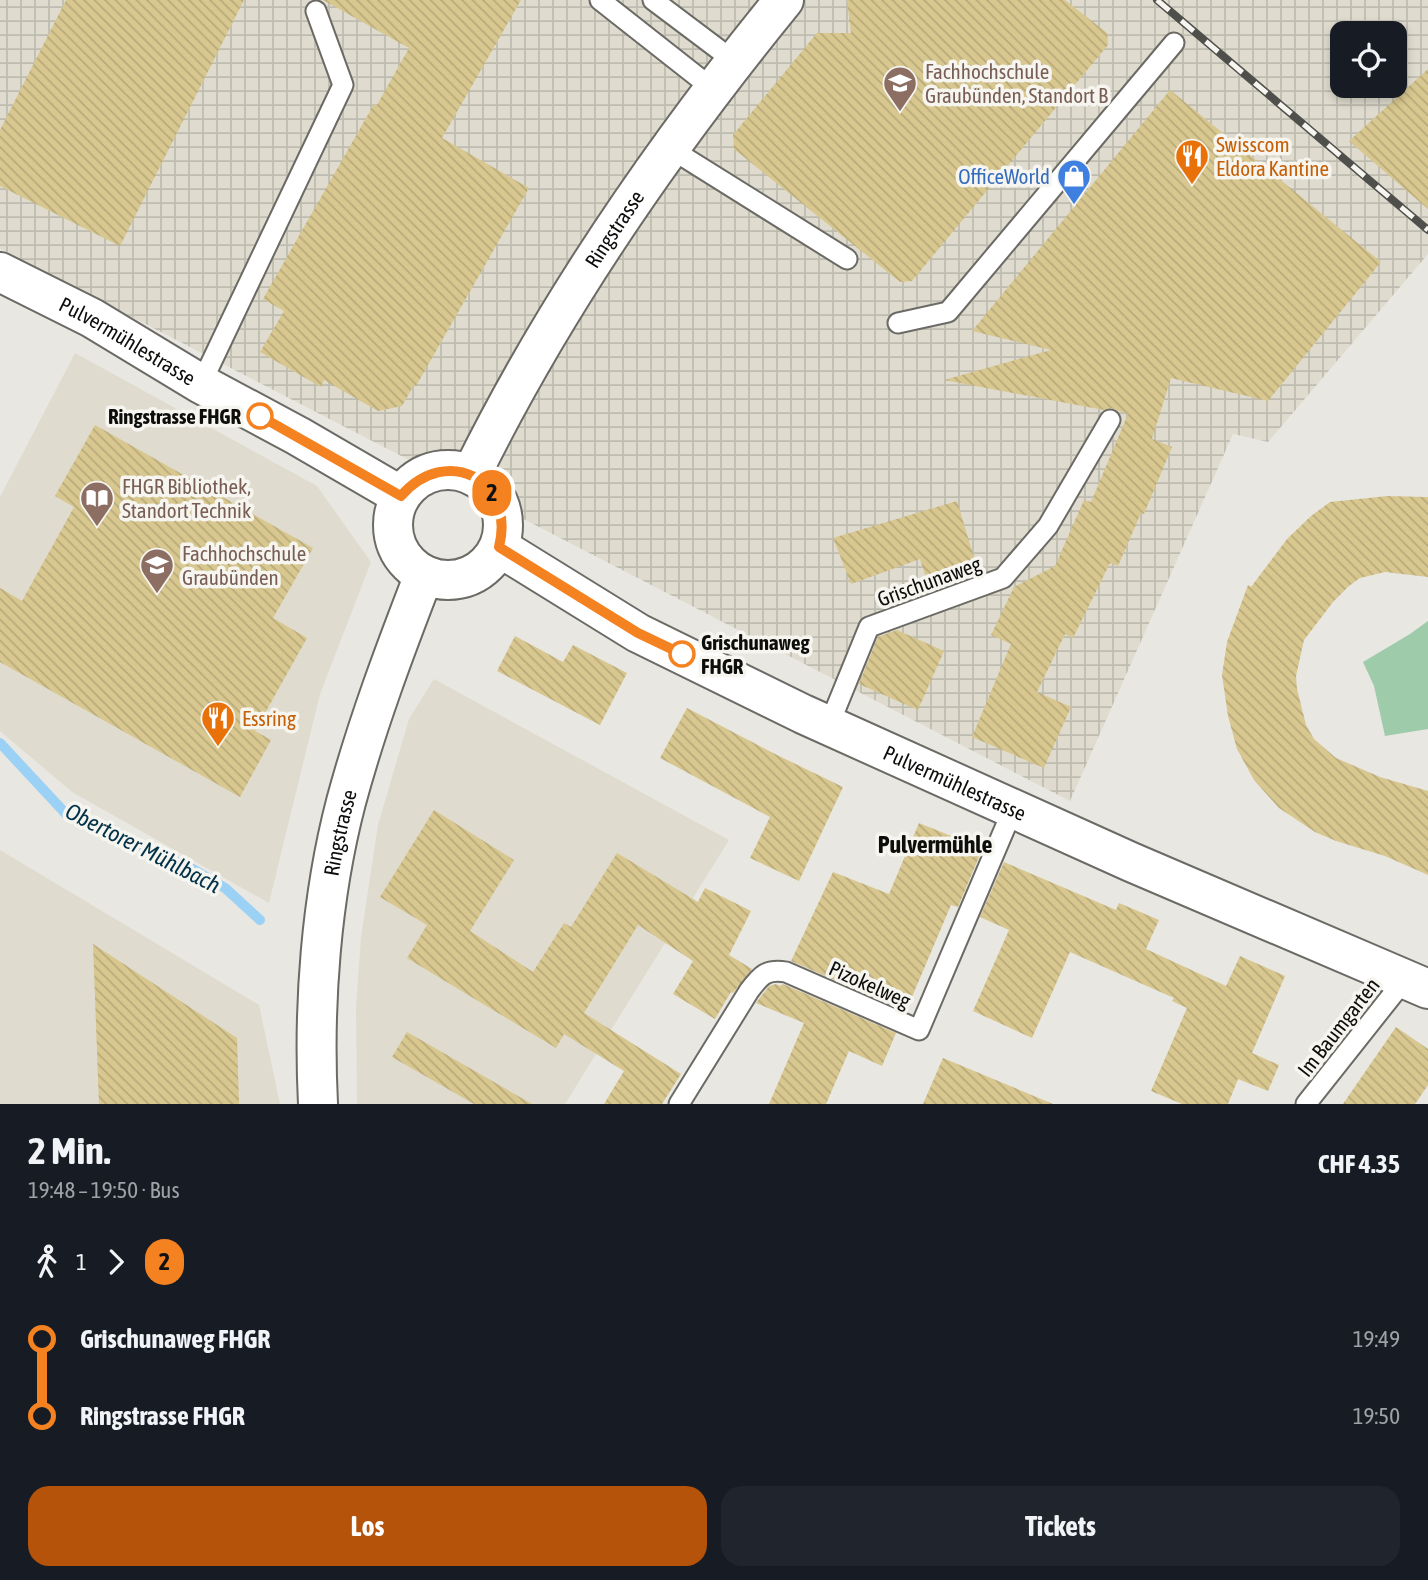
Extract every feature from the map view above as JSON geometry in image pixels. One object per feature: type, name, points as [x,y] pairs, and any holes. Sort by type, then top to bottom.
[{"type":"street","name":"Ringstrasse","points":[[471,475],[497,423],[559,317],[644,181],[784,0]]},
{"type":"street","name":"Pulvermühlestrasse","points":[[0,272],[92,318],[201,384],[401,496]]},
{"type":"street","points":[[456,471],[471,475],[485,484],[496,498],[502,513],[503,530],[499,547],[480,570],[468,576],[446,580],[424,575],[409,564],[398,550],[393,532],[394,513],[401,496],[411,484],[424,475],[456,471]]},
{"type":"street","name":"Pulvermühlestrasse","points":[[499,547],[638,633],[829,725],[1130,862],[1417,984]]},
{"type":"street","name":"Ringstrasse","points":[[318,1104],[316,1045],[322,948],[345,804],[382,684],[424,575]]},
{"type":"lane","points":[[600,0],[724,75]]},
{"type":"lane","points":[[653,0],[724,75]]},
{"type":"lane","points":[[201,384],[343,85],[316,11]]},
{"type":"lane","points":[[898,323],[948,312],[1174,43]]},
{"type":"lane","points":[[668,147],[847,259]]},
{"type":"lane","name":"Grischunaweg","points":[[829,725],[869,627],[1003,578],[1048,526],[1110,420]]},
{"type":"lane","name":"Pizokelweg","points":[[679,1104],[749,991],[759,978],[772,970],[786,972],[919,1030],[1013,809]]},
{"type":"lane","name":"Im Baumgarten","points":[[1306,1104],[1417,984]]},
{"type":"shaded area","points":[[0,0],[1428,0],[1428,254],[1268,442],[1233,434],[1070,801],[0,249]]},
{"type":"shaded area","name":"Fachhochschule Graubünden","points":[[75,353],[317,486],[371,562],[320,694],[269,903],[72,792],[0,731],[0,497]]},
{"type":"shaded area","points":[[434,679],[729,840],[565,1104],[357,1104],[356,1008],[361,937],[378,825],[409,719]]},
{"type":"shaded area","points":[[0,850],[259,1005],[280,1104],[0,1104]]},
{"type":"green space","points":[[1428,621],[1428,729],[1385,736],[1374,686],[1363,662]]},
{"type":"building","points":[[66,0],[244,0],[120,246],[0,186],[0,130]]},
{"type":"building","points":[[323,0],[521,0],[442,138],[529,188],[416,386],[414,385],[402,406],[378,411],[324,380],[321,387],[260,352],[284,311],[263,299],[409,48]]},
{"type":"building","points":[[847,0],[1065,0],[1107,33],[1108,45],[912,281],[900,282],[734,149],[733,135],[817,33],[851,33]]},
{"type":"building","points":[[1428,69],[1428,209],[1349,141],[1396,98],[1407,98],[1407,88]]},
{"type":"building","points":[[1170,90],[1381,262],[1268,401],[1171,378],[1152,439],[1172,447],[1144,514],[1141,513],[1118,566],[1110,563],[1073,638],[1065,634],[1037,692],[1071,707],[1044,768],[972,737],[1011,644],[991,635],[1014,587],[1055,566],[1084,500],[1091,502],[1128,414],[1111,408],[1104,410],[944,380],[1051,350],[972,331]]},
{"type":"building","points":[[95,425],[313,548],[273,618],[307,638],[255,731],[271,740],[240,797],[0,662],[0,588],[22,601],[74,507],[55,496]]},
{"type":"building","points":[[1387,496],[1428,497],[1428,577],[1385,572],[1360,578],[1349,586],[1304,640],[1296,676],[1297,689],[1306,725],[1314,739],[1336,758],[1380,777],[1428,791],[1428,875],[1385,856],[1315,832],[1279,808],[1254,780],[1237,749],[1228,716],[1222,675],[1227,642],[1248,585],[1251,587],[1287,539],[1330,502]]},
{"type":"building","points":[[957,501],[975,561],[925,575],[920,559],[851,584],[833,538]]},
{"type":"building","points":[[897,630],[944,651],[918,710],[859,684],[878,637]]},
{"type":"building","points":[[515,636],[563,662],[573,645],[627,673],[600,725],[497,671]]},
{"type":"building","points":[[687,708],[843,787],[799,881],[750,858],[770,817],[660,758]]},
{"type":"building","points":[[434,810],[514,860],[470,931],[533,972],[564,923],[571,927],[617,853],[698,902],[705,888],[751,911],[729,955],[752,969],[733,993],[731,992],[715,1019],[673,994],[693,961],[638,925],[584,1013],[681,1074],[662,1104],[604,1104],[624,1071],[564,1034],[556,1048],[407,958],[427,925],[380,897]]},
{"type":"building","points":[[919,823],[976,846],[974,849],[981,852],[958,907],[951,905],[906,1011],[791,961],[833,872],[889,894]]},
{"type":"building","points":[[1004,862],[1116,910],[1119,903],[1159,920],[1146,949],[1226,986],[1240,956],[1285,976],[1252,1053],[1279,1065],[1268,1091],[1238,1079],[1228,1104],[1182,1104],[1151,1091],[1187,1008],[1172,1001],[1174,998],[1070,952],[1032,1038],[973,1011],[1009,930],[980,917]]},
{"type":"building","points":[[93,944],[237,1038],[239,1104],[99,1104]]},
{"type":"building","points":[[783,984],[896,1033],[882,1066],[849,1051],[826,1104],[769,1104],[804,1023],[756,1003],[769,986]]},
{"type":"building","points":[[1396,1027],[1428,1049],[1428,1085],[1415,1104],[1343,1104]]},
{"type":"building","points":[[407,1032],[532,1104],[474,1104],[392,1057]]},
{"type":"building","points":[[943,1058],[1053,1104],[923,1104]]},
{"type":"waterway","name":"Obertorer Mühlbach","points":[[0,743],[67,815],[110,828],[132,842],[191,868],[225,888],[260,920]]},
{"type":"railway","points":[[1157,0],[1428,230]]},
{"type":"bus line","name":"2","points":[[260,416],[401,496],[411,484],[424,475],[456,471],[471,475],[485,484],[496,498],[502,513],[503,530],[499,547],[550,576],[638,633],[682,654]]},
{"type":"place","name":"Fachhochschule Graubünden, Standort B","points":[[900,113]]},
{"type":"place","name":"Swisscom Eldora Kantine","points":[[1192,186]]},
{"type":"place","name":"OfficeWorld","points":[[1074,206]]},
{"type":"place","name":"Ringstrasse FHGR","points":[[260,416]]},
{"type":"place","name":"FHGR Bibliothek, Standort Technik","points":[[97,528]]},
{"type":"place","name":"Fachhochschule Graubünden","points":[[157,595]]},
{"type":"place","name":"Grischunaweg FHGR","points":[[682,654]]},
{"type":"place","name":"Essring","points":[[218,748]]},
{"type":"district","name":"Pulvermühle","points":[[935,844]]}]
